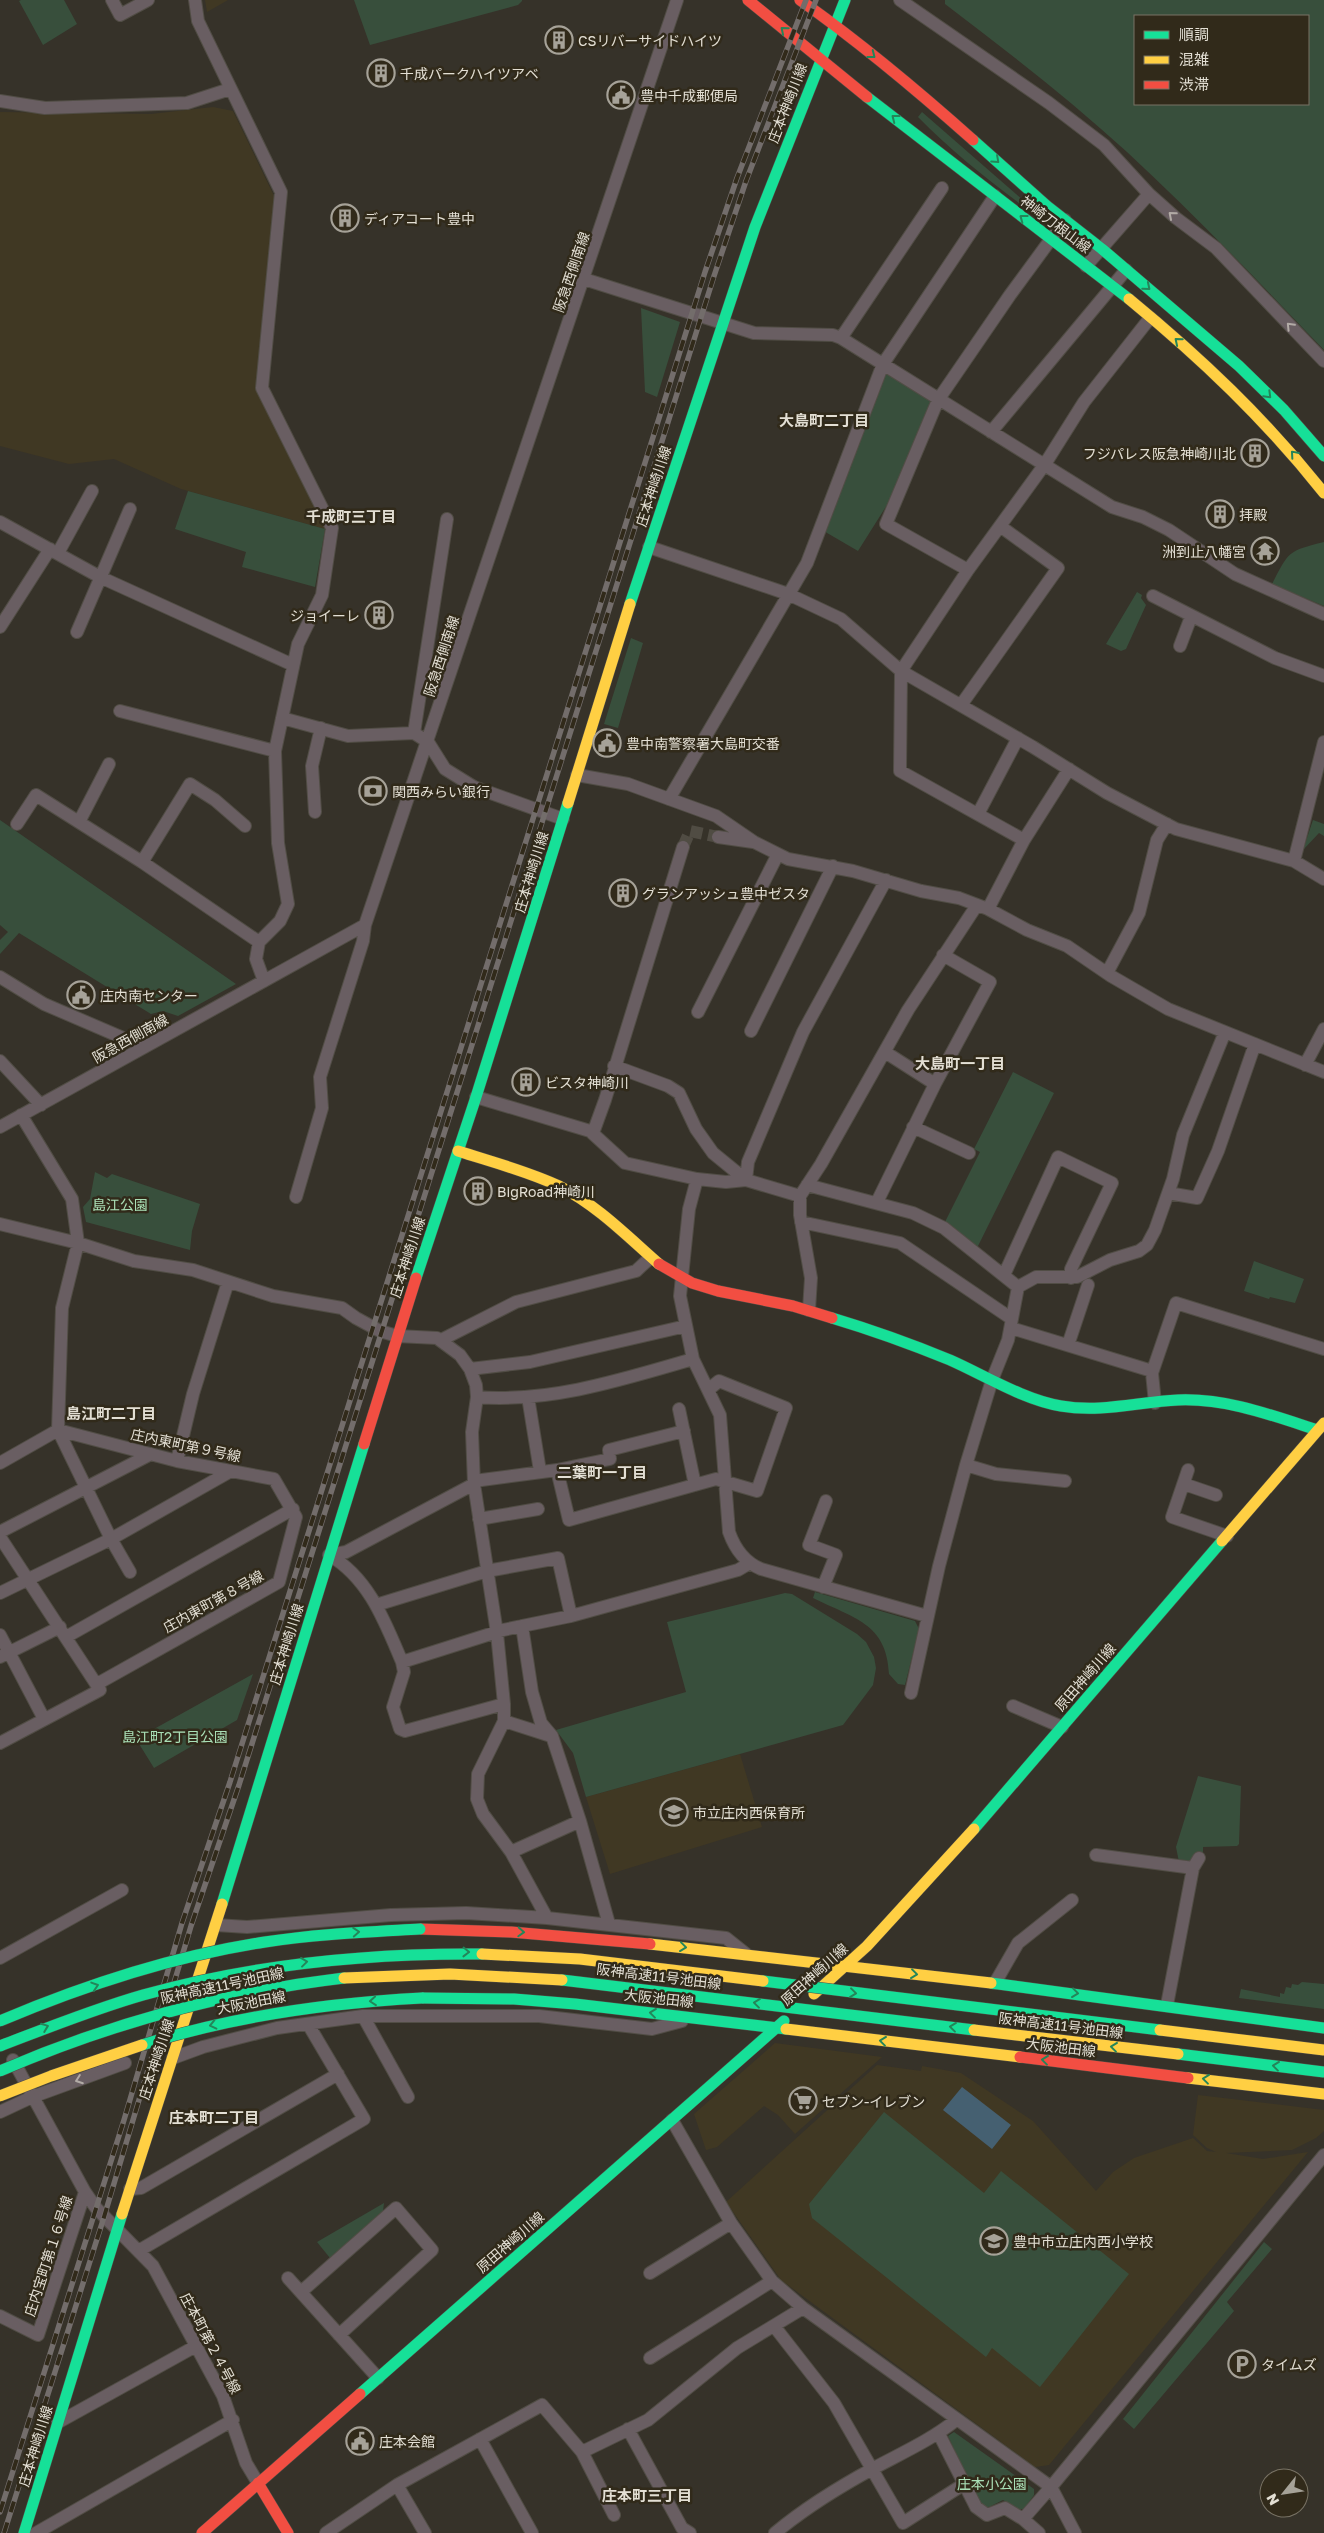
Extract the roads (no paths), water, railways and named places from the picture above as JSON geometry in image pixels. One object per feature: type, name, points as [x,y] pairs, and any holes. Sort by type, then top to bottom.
[{"type":"main road","name":"神崎刀根山線","points":[[748,0],[820,60],[1086,266],[1221,378],[1268,424],[1299,459],[1324,493]]},
{"type":"main road","name":"神崎刀根山線","points":[[800,0],[834,24],[928,100],[1065,220],[1102,249],[1239,366],[1284,410],[1324,456]]},
{"type":"main road","name":"庄本神崎川線","points":[[24,2533],[117,2230],[216,1925],[397,1336],[476,1097],[649,547],[755,228],[845,0]]},
{"type":"main road","points":[[458,1151],[531,1174],[561,1187],[602,1214],[650,1258],[681,1278],[718,1291],[809,1310],[912,1346],[1030,1397],[1059,1406],[1108,1410],[1189,1400],[1223,1402],[1321,1426]]},
{"type":"main road","name":"原田神崎川線","points":[[202,2533],[847,1965],[940,1868],[1321,1426]]},
{"type":"main road","points":[[0,2021],[52,2000],[132,1974],[238,1948],[301,1937],[420,1929],[535,1932],[847,1965],[1167,2005],[1324,2028]]},
{"type":"main road","name":"阪神高速11号池田線","points":[[0,2046],[90,2010],[241,1971],[349,1956],[464,1952],[590,1960],[1324,2050]]},
{"type":"main road","name":"阪神高速11号池田線","points":[[0,2071],[100,2031],[247,1992],[405,1974],[463,1974],[580,1982],[1324,2072]]},
{"type":"main road","name":"大阪池田線","points":[[0,2096],[88,2061],[201,2028],[285,2011],[393,1999],[422,1998],[514,1999],[694,2018],[1324,2094]]},
{"type":"main road","points":[[258,2483],[288,2533]]},
{"type":"street","points":[[112,0],[120,15],[148,0]]},
{"type":"street","points":[[195,0],[198,21],[281,192],[262,388],[332,528],[322,595],[304,630],[293,665],[275,751],[278,843],[288,904],[280,921],[258,942],[256,959],[264,981]]},
{"type":"street","name":"阪急西側南線","points":[[0,1127],[365,925],[677,0]]},
{"type":"street","points":[[900,0],[1049,104],[1104,145],[1149,194],[1176,218],[1216,248],[1324,361]]},
{"type":"street","points":[[0,101],[45,108],[187,103],[230,89]]},
{"type":"street","points":[[841,338],[942,188]]},
{"type":"street","points":[[1086,266],[1149,194]]},
{"type":"street","points":[[670,799],[807,563],[883,364],[995,196]]},
{"type":"street","points":[[968,570],[886,524],[938,400],[1010,295],[1065,220]]},
{"type":"street","points":[[991,432],[1110,286],[1126,270]]},
{"type":"street","points":[[584,279],[754,334],[833,335],[841,338],[1112,507],[1143,517],[1169,530],[1235,574],[1324,614]]},
{"type":"street","points":[[1024,840],[900,771],[901,671],[968,570],[1045,464],[1084,402],[1150,318]]},
{"type":"street","points":[[0,627],[54,551],[92,491]]},
{"type":"street","points":[[77,632],[130,508]]},
{"type":"street","points":[[414,734],[447,519]]},
{"type":"street","points":[[0,522],[100,577],[293,665]]},
{"type":"street","points":[[961,705],[1058,568],[1000,526]]},
{"type":"street","points":[[649,547],[788,594],[841,619],[901,671],[1018,738],[1107,793],[1176,829],[1294,861],[1324,878]]},
{"type":"street","points":[[1153,596],[1191,617],[1275,658],[1324,676]]},
{"type":"street","points":[[1180,646],[1191,617]]},
{"type":"street","points":[[120,711],[275,751]]},
{"type":"street","points":[[282,718],[348,736],[414,734],[428,742],[445,768],[474,787],[563,819]]},
{"type":"street","points":[[315,812],[312,766],[321,728]]},
{"type":"street","points":[[978,814],[1018,738]]},
{"type":"street","points":[[1294,861],[1324,742]]},
{"type":"street","points":[[79,822],[109,764]]},
{"type":"street","points":[[809,1310],[811,1278],[801,1222],[800,1196],[908,1010],[944,955],[982,907],[1068,769]]},
{"type":"street","points":[[576,775],[628,784],[716,816],[754,842],[788,859],[833,866],[982,907],[1027,930],[1067,946],[1107,973],[1168,1009],[1324,1072]]},
{"type":"street","points":[[142,862],[190,784],[215,800],[245,826]]},
{"type":"street","points":[[17,824],[36,795],[142,862],[258,942]]},
{"type":"street","points":[[1107,973],[1138,913],[1157,840],[1167,824]]},
{"type":"street","points":[[718,837],[754,842]]},
{"type":"street","points":[[593,1134],[683,847]]},
{"type":"street","points":[[698,1012],[778,854]]},
{"type":"street","points":[[750,1031],[833,866]]},
{"type":"street","points":[[746,1180],[748,1162],[803,1032],[886,880]]},
{"type":"street","points":[[296,1197],[322,1108],[320,1076],[363,941],[365,925]]},
{"type":"street","points":[[877,1202],[935,1084],[990,982],[944,955]]},
{"type":"street","points":[[0,977],[44,1004],[144,1047]]},
{"type":"street","points":[[1305,1065],[1324,1029]]},
{"type":"street","points":[[911,1693],[927,1616],[966,1465],[992,1380],[1008,1340],[1018,1287],[1036,1277],[1070,1278],[1080,1276],[1110,1260],[1139,1252],[1145,1247],[1155,1230],[1168,1193],[1183,1135],[1225,1032]]},
{"type":"street","points":[[1168,1193],[1197,1198],[1218,1151],[1255,1044]]},
{"type":"street","points":[[885,1052],[935,1084]]},
{"type":"street","points":[[0,1061],[41,1104]]},
{"type":"street","points":[[614,1066],[668,1086],[679,1093],[696,1129],[713,1153],[746,1180]]},
{"type":"street","points":[[476,1097],[593,1134],[626,1162],[697,1179],[726,1182],[746,1180],[800,1196]]},
{"type":"street","points":[[21,1115],[72,1199],[78,1243],[62,1308],[58,1430],[111,1539],[130,1572]]},
{"type":"street","points":[[914,1127],[969,1153]]},
{"type":"street","points":[[1004,1275],[1058,1157],[1112,1183],[1071,1268],[1070,1278]]},
{"type":"street","points":[[697,1179],[689,1210],[680,1296],[693,1359],[720,1415],[729,1532],[739,1552],[750,1563],[767,1571],[927,1616]]},
{"type":"street","points":[[807,1185],[913,1213],[944,1228],[1018,1287]]},
{"type":"street","points":[[801,1222],[900,1243],[1011,1323],[1068,1345],[1152,1371]]},
{"type":"street","points":[[0,1224],[78,1243],[134,1261],[193,1270],[273,1296],[342,1308],[364,1323],[397,1336],[432,1337],[441,1340],[460,1355],[470,1369],[476,1385],[477,1397],[472,1432],[474,1483],[497,1632],[504,1704],[504,1721],[480,1765],[476,1791],[483,1814],[511,1852],[547,1918]]},
{"type":"street","points":[[441,1340],[516,1302],[636,1271],[650,1258]]},
{"type":"street","points":[[178,1461],[193,1394],[228,1282]]},
{"type":"street","points":[[1068,1345],[1088,1285]]},
{"type":"street","points":[[1155,1403],[1152,1371],[1176,1302],[1324,1349]]},
{"type":"street","points":[[470,1369],[530,1362],[686,1326]]},
{"type":"street","points":[[477,1397],[506,1399],[528,1397],[623,1379],[693,1359]]},
{"type":"street","points":[[557,1470],[569,1520],[716,1480],[726,1481],[757,1491],[786,1408],[720,1381],[708,1390]]},
{"type":"street","points":[[528,1397],[540,1471]]},
{"type":"street","points":[[679,1409],[696,1485]]},
{"type":"street","points":[[0,1463],[58,1430]]},
{"type":"street","name":"庄内東町第９号線","points":[[58,1430],[178,1461],[274,1479],[293,1509]]},
{"type":"street","points":[[329,1556],[346,1552],[474,1483],[540,1471],[557,1470],[610,1459],[609,1450],[684,1431]]},
{"type":"street","points":[[0,1532],[87,1489],[151,1454]]},
{"type":"street","points":[[966,1465],[996,1474],[1065,1482]]},
{"type":"street","points":[[1188,1470],[1172,1517],[1227,1536]]},
{"type":"street","points":[[0,1593],[111,1539],[231,1471]]},
{"type":"street","points":[[1184,1484],[1216,1495]]},
{"type":"street","points":[[823,1588],[836,1555],[809,1545],[826,1501]]},
{"type":"street","points":[[4,1654],[63,1632],[293,1509]]},
{"type":"street","name":"庄内東町第８号線","points":[[96,1684],[279,1582],[296,1517],[293,1509]]},
{"type":"street","points":[[479,1519],[538,1509]]},
{"type":"street","points":[[0,1537],[100,1690],[0,1743]]},
{"type":"street","points":[[329,1556],[350,1570],[376,1605],[402,1662],[404,1672],[393,1707],[400,1729],[405,1731],[504,1704]]},
{"type":"street","points":[[376,1605],[487,1571],[558,1558],[571,1616]]},
{"type":"street","points":[[402,1662],[497,1632],[571,1616],[738,1570],[750,1563]]},
{"type":"street","points":[[522,1626],[532,1692],[541,1723],[552,1736],[580,1822],[608,1924]]},
{"type":"street","points":[[0,1635],[4,1654],[44,1719]]},
{"type":"street","points":[[1013,1706],[1062,1727]]},
{"type":"street","points":[[504,1721],[552,1736]]},
{"type":"street","points":[[511,1852],[580,1822]]},
{"type":"street","points":[[1096,1855],[1196,1863],[1167,2005]]},
{"type":"street","points":[[0,1958],[122,1890]]},
{"type":"street","points":[[995,1983],[1018,1944],[1072,1900]]},
{"type":"street","points":[[216,1925],[248,1927],[391,1915],[466,1913],[547,1918],[726,1938],[746,1955]]},
{"type":"street","points":[[172,2058],[203,2047],[277,2028],[363,2016],[539,2016],[652,2029],[694,2018]]},
{"type":"street","points":[[363,2016],[408,2097]]},
{"type":"street","points":[[140,2250],[364,2119],[308,2024]]},
{"type":"street","name":"庄内宝町第１６号線","points":[[0,2036],[85,2192],[38,2335],[0,2316]]},
{"type":"street","points":[[0,2112],[32,2096],[125,2064]]},
{"type":"street","points":[[130,2189],[141,2188],[338,2074]]},
{"type":"street","points":[[672,2120],[731,2223],[772,2281],[803,2308],[1051,2487],[1074,2533]]},
{"type":"street","points":[[1024,2519],[1324,2155]]},
{"type":"street","name":"庄本町第２４号線","points":[[85,2192],[117,2230],[140,2250],[153,2266],[223,2396],[233,2420],[246,2463],[258,2483]]},
{"type":"street","points":[[301,2292],[396,2208],[432,2250],[339,2335]]},
{"type":"street","points":[[650,2273],[731,2223]]},
{"type":"street","points":[[288,2278],[378,2378]]},
{"type":"street","points":[[650,2358],[772,2281]]},
{"type":"street","points":[[582,2452],[648,2420],[737,2348],[803,2308]]},
{"type":"street","points":[[774,2326],[834,2403],[903,2523],[964,2484]]},
{"type":"street","points":[[57,2424],[196,2346]]},
{"type":"street","points":[[326,2533],[397,2484],[542,2405],[582,2452],[614,2515]]},
{"type":"street","points":[[36,2533],[233,2420]]},
{"type":"street","points":[[775,2533],[800,2512],[871,2470],[939,2434],[956,2420]]},
{"type":"street","points":[[628,2429],[681,2531]]},
{"type":"street","points":[[939,2434],[976,2507],[987,2515],[1005,2508],[1024,2519],[1039,2533]]},
{"type":"street","points":[[480,2439],[532,2533]]},
{"type":"street","points":[[397,2484],[425,2533]]},
{"type":"water","points":[[962,2087],[1011,2125],[992,2149],[943,2110]]},
{"type":"tunnel","points":[[683,847],[690,831],[718,837]]},
{"type":"railway","points":[[0,2512],[124,2120],[182,1923],[230,1782],[705,272],[737,178],[806,0]]},
{"type":"railway","points":[[4,2533],[104,2217],[191,1926],[239,1785],[714,276],[746,181],[816,0]]},
{"type":"place","name":"CSリバーサイドハイツ","points":[[559,40]]},
{"type":"place","name":"千成パークハイツアベ","points":[[381,73]]},
{"type":"place","name":"豊中千成郵便局","points":[[621,95]]},
{"type":"place","name":"ディアコート豊中","points":[[345,218]]},
{"type":"place","name":"フジパレス阪急神崎川北","points":[[1255,453]]},
{"type":"place","name":"拝殿","points":[[1220,514]]},
{"type":"place","name":"洲到止八幡宮","points":[[1265,551]]},
{"type":"place","name":"ジョイーレ","points":[[379,615]]},
{"type":"place","name":"豊中南警察署大島町交番","points":[[607,743]]},
{"type":"place","name":"関西みらい銀行","points":[[373,791]]},
{"type":"place","name":"グランアッシュ豊中ゼスタ","points":[[623,893]]},
{"type":"place","name":"庄内南センター","points":[[81,995]]},
{"type":"place","name":"ビスタ神崎川","points":[[526,1082]]},
{"type":"place","name":"BigRoad神崎川","points":[[478,1191]]},
{"type":"place","name":"市立庄内西保育所","points":[[674,1812]]},
{"type":"place","name":"セブン-イレブン","points":[[803,2101]]},
{"type":"place","name":"豊中市立庄内西小学校","points":[[994,2241]]},
{"type":"place","name":"タイムズ","points":[[1242,2364]]},
{"type":"place","name":"庄本会館","points":[[360,2441]]},
{"type":"district","name":"大島町二丁目","points":[[824,420]]},
{"type":"district","name":"千成町三丁目","points":[[351,516]]},
{"type":"district","name":"大島町一丁目","points":[[960,1063]]},
{"type":"district","name":"島江町二丁目","points":[[111,1413]]},
{"type":"district","name":"二葉町一丁目","points":[[602,1472]]},
{"type":"district","name":"庄本町二丁目","points":[[214,2117]]},
{"type":"district","name":"庄本町三丁目","points":[[647,2495]]},
{"type":"park label","name":"島江公園","points":[[120,1204]]},
{"type":"park label","name":"島江町2丁目公園","points":[[175,1736]]},
{"type":"park label","name":"庄本小公園","points":[[992,2483]]}]
